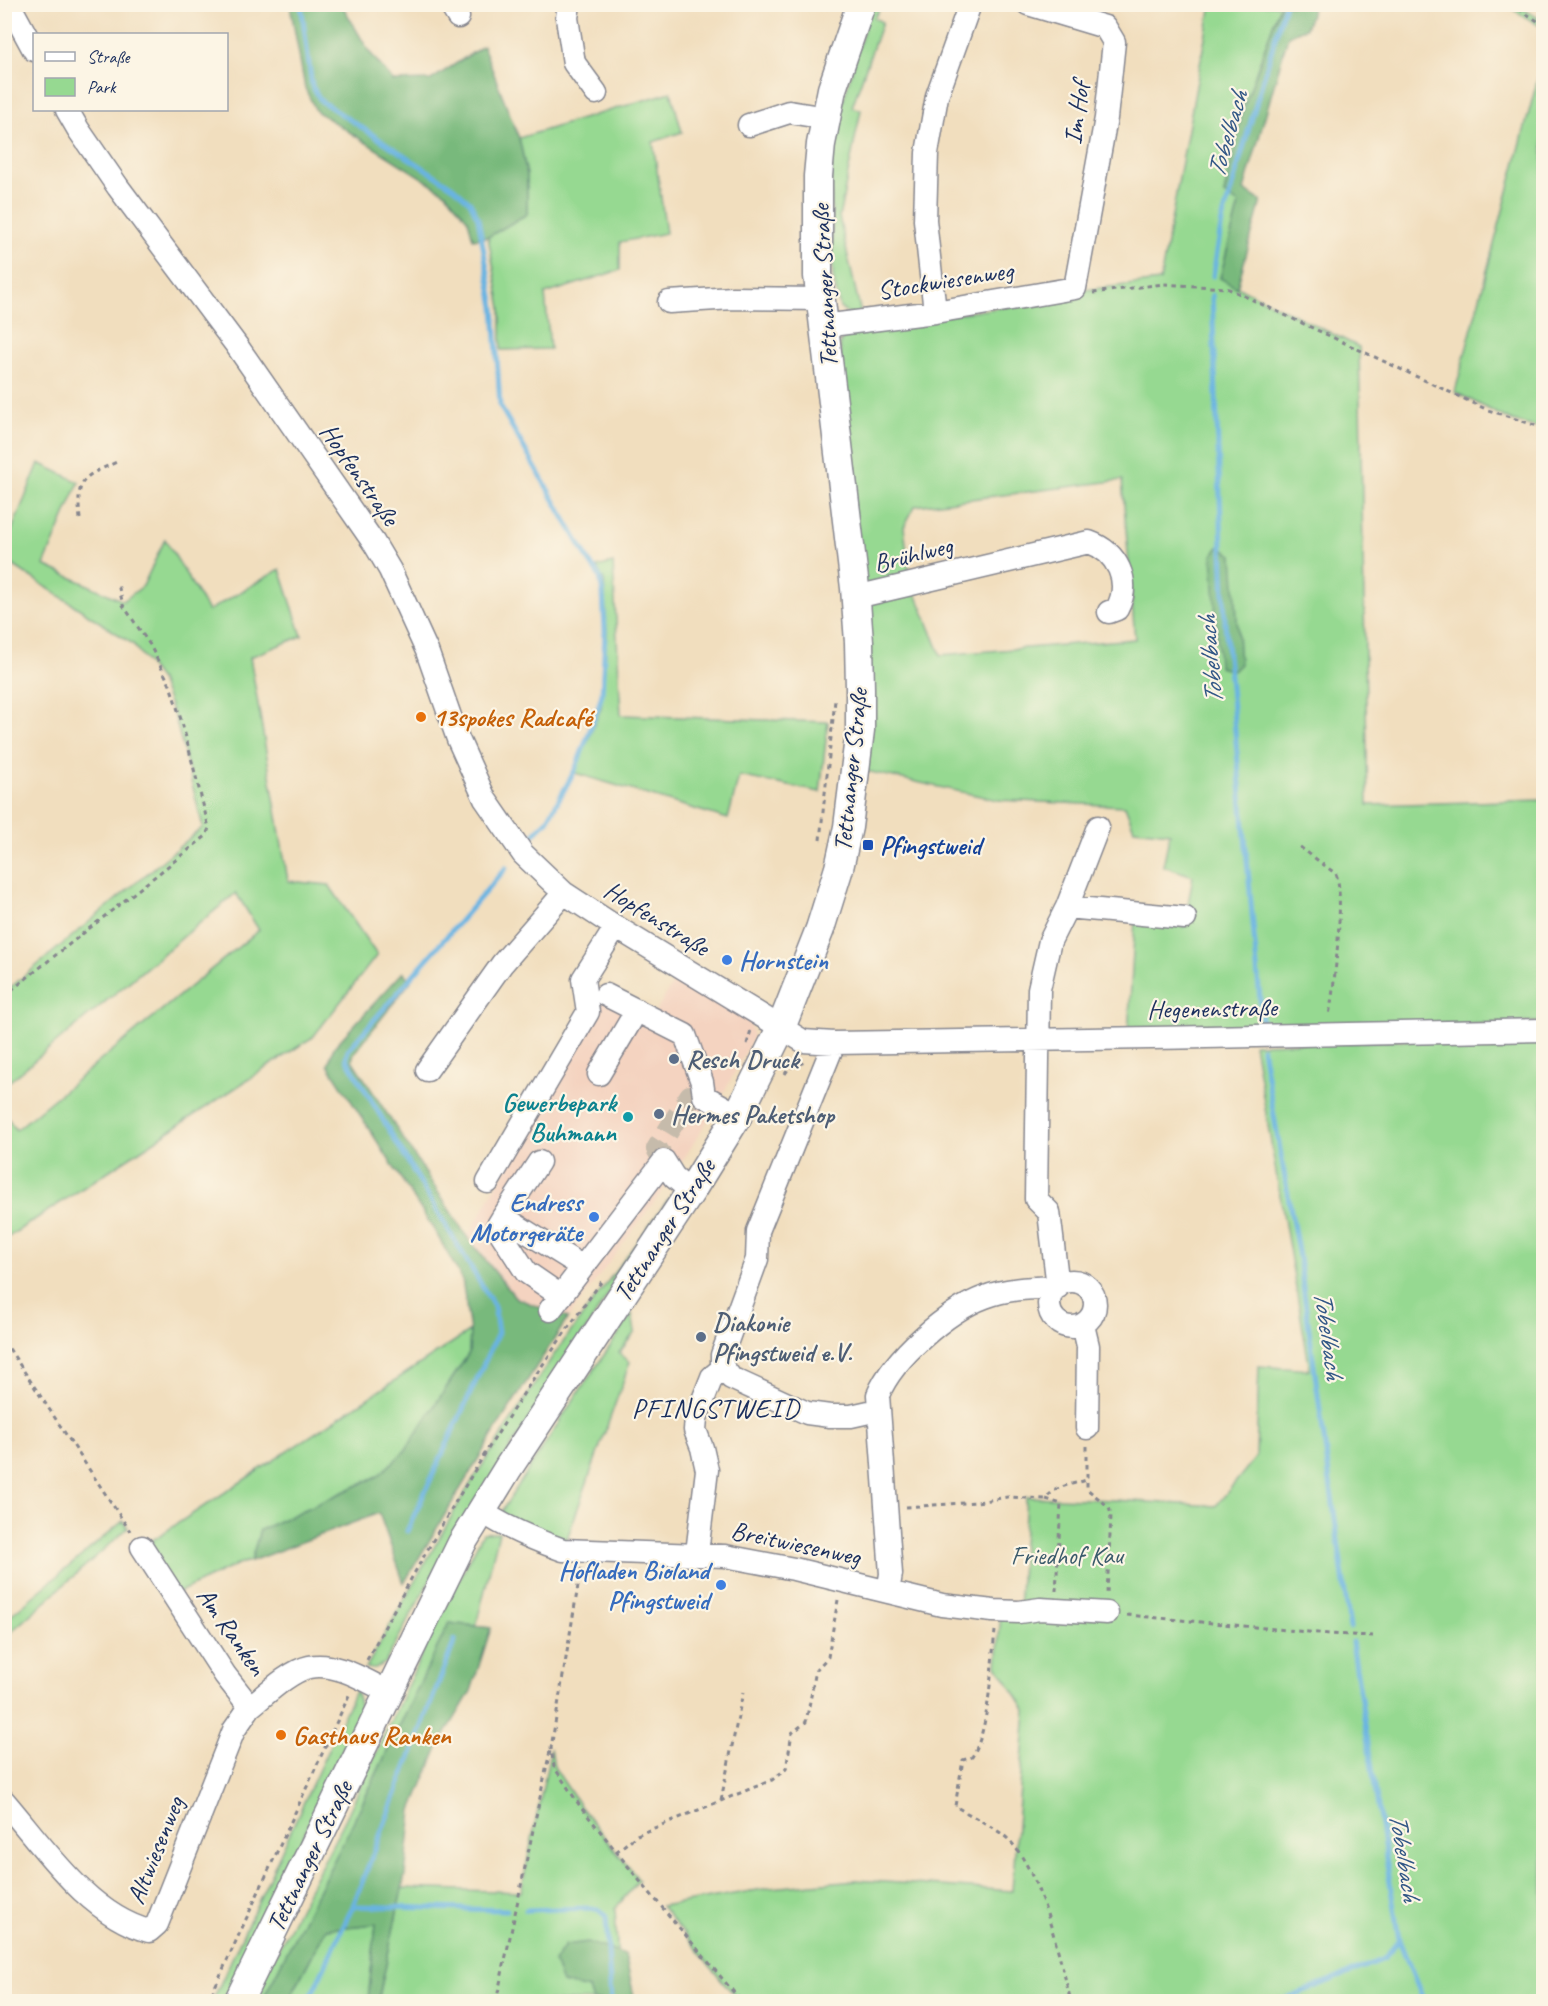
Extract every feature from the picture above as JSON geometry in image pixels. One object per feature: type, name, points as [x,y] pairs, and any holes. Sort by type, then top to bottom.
[{"type":"main road","name":"Tettnanger Straße","points":[[238,2001],[462,1544],[470,1504],[691,1191],[738,1114],[781,1028],[820,929],[839,868],[848,827],[860,730],[860,642],[818,276],[818,176],[826,118],[846,46],[861,4]]},
{"type":"street","points":[[9,4],[33,48]]},
{"type":"street","points":[[569,4],[567,18],[574,63],[597,93]]},
{"type":"street","points":[[935,312],[925,220],[927,153],[937,96],[970,4]]},
{"type":"street","name":"Im Hof","points":[[1028,4],[1105,27],[1114,42],[1106,118],[1075,288]]},
{"type":"street","name":"Hopfenstraße","points":[[68,111],[118,187],[237,346],[374,543],[390,570],[427,651],[459,740],[485,799],[523,854],[564,893],[781,1028]]},
{"type":"street","points":[[749,125],[789,112],[826,118]]},
{"type":"street","name":"Stockwiesenweg","points":[[669,302],[733,298],[822,313],[935,312],[1075,288]]},
{"type":"street","name":"Brühlweg","points":[[856,597],[1089,542],[1101,546],[1112,555],[1120,572],[1123,586],[1122,599],[1117,609],[1109,612]]},
{"type":"street","points":[[1058,1287],[1049,1212],[1036,1199],[1039,989],[1050,941],[1067,907],[1098,826]]},
{"type":"street","name":"Hopfenstraße","points":[[427,1070],[502,964],[564,893]]},
{"type":"street","points":[[1067,907],[1185,918]]},
{"type":"street","points":[[488,1182],[588,1012],[584,979],[616,927]]},
{"type":"street","points":[[606,995],[685,1035],[702,1082],[704,1096],[738,1114]]},
{"type":"street","points":[[599,1074],[637,1011]]},
{"type":"street","name":"Hegenenstraße","points":[[781,1028],[803,1041],[834,1044],[1544,1030]]},
{"type":"street","points":[[834,1044],[758,1231],[757,1259],[722,1355],[723,1368],[732,1378],[807,1413],[851,1416],[878,1410]]},
{"type":"street","points":[[539,1162],[496,1227],[526,1272],[555,1303],[663,1161],[674,1177],[691,1191]]},
{"type":"street","points":[[503,1217],[583,1267]]},
{"type":"street","points":[[1066,1282],[1079,1283],[1087,1287],[1092,1294],[1095,1302],[1094,1311],[1083,1325],[1066,1326],[1052,1315],[1050,1298],[1058,1287],[1066,1282]]},
{"type":"street","points":[[888,1592],[891,1574],[878,1410],[878,1395],[884,1380],[893,1367],[918,1342],[955,1312],[987,1296],[1011,1290],[1058,1287]]},
{"type":"street","points":[[1083,1325],[1088,1346],[1087,1428]]},
{"type":"street","points":[[697,1553],[707,1470],[695,1430],[696,1418],[712,1377],[723,1368]]},
{"type":"street","name":"Breitwiesenweg","points":[[470,1504],[495,1520],[541,1542],[564,1550],[697,1553],[747,1558],[942,1605],[997,1611],[1055,1610],[1107,1613]]},
{"type":"street","name":"Am Ranken","points":[[142,1547],[212,1655],[250,1707],[307,1667],[322,1666],[357,1677],[389,1692]]},
{"type":"street","name":"Altwiesenweg","points":[[4,1801],[73,1881],[103,1909],[140,1929],[149,1931],[157,1924],[234,1730],[250,1707]]},
{"type":"path","points":[[1511,4],[1544,25]]},
{"type":"path","points":[[1075,288],[1086,294],[1163,284],[1227,288],[1488,411],[1544,428]]},
{"type":"path","points":[[80,519],[80,484],[86,477],[117,462]]},
{"type":"path","points":[[4,996],[206,836],[209,828],[170,685],[150,645],[123,605],[118,584]]},
{"type":"path","points":[[819,848],[836,694]]},
{"type":"path","points":[[1300,847],[1336,874],[1339,881],[1340,902],[1333,996],[1324,1034]]},
{"type":"path","points":[[4,1341],[142,1547]]},
{"type":"path","points":[[1087,1428],[1087,1489],[1109,1507],[1111,1515],[1107,1613],[1373,1636]]},
{"type":"path","points":[[1046,1499],[1049,1494],[1060,1487],[1086,1480]]},
{"type":"path","points":[[886,1508],[947,1505],[1008,1497],[1046,1499],[1061,1504],[1055,1610]]},
{"type":"path","points":[[208,2001],[357,1677],[391,1613],[470,1504]]},
{"type":"path","points":[[496,2001],[551,1748],[581,1578],[583,1552]]},
{"type":"path","points":[[616,1852],[637,1835],[772,1780],[786,1769],[792,1733],[806,1722],[816,1670],[828,1657],[841,1580]]},
{"type":"path","points":[[997,1611],[984,1720],[978,1749],[972,1757],[963,1760],[955,1806],[1009,1840],[1023,1860],[1055,1939],[1071,2001]]},
{"type":"path","points":[[721,1800],[742,1692]]},
{"type":"path","points":[[551,1748],[554,1767],[580,1806],[742,2001]]},
{"type":"shaded area","points":[[679,973],[748,1015],[753,1038],[717,1105],[672,1178],[568,1318],[516,1298],[467,1237],[607,992],[653,1016]]},
{"type":"green space","points":[[290,5],[342,5],[368,50],[393,81],[431,80],[483,46],[519,138],[527,175],[527,214],[488,237],[473,239],[468,220],[446,193],[316,111],[305,88]]},
{"type":"green space","points":[[871,5],[882,5],[874,18],[882,22],[852,107],[861,110],[839,217],[862,318],[848,314],[840,308],[833,277],[831,176],[833,136]]},
{"type":"green space","points":[[1211,5],[1280,5],[1244,107],[1224,194],[1239,204],[1220,278],[1359,347],[1368,805],[1543,800],[1543,1022],[1128,1034],[1135,920],[1184,927],[1193,876],[1163,866],[1170,833],[1134,829],[1125,806],[998,800],[866,771],[840,343],[850,329],[1083,296],[1085,290],[1160,281]],"holes":[[[1122,480],[1135,639],[941,655],[910,579],[904,527],[915,506]]]},
{"type":"green space","points":[[1280,5],[1314,5],[1306,28],[1288,36],[1244,190],[1261,201],[1237,288],[1220,278],[1239,204],[1224,194],[1244,107]]},
{"type":"green space","points":[[1506,5],[1517,5],[1543,21],[1543,28]]},
{"type":"green space","points":[[1543,59],[1543,429],[1512,421],[1455,392]]},
{"type":"green space","points":[[671,92],[682,132],[653,142],[666,233],[620,242],[620,270],[545,294],[550,349],[501,350],[501,308],[488,237],[527,214],[527,175],[519,138]]},
{"type":"green space","points":[[39,463],[79,482],[44,565],[123,601],[143,586],[165,539],[208,611],[280,569],[302,636],[250,657],[288,881],[329,885],[377,955],[313,1037],[5,1239],[5,1114],[16,1130],[259,930],[236,893],[5,1085],[5,992],[203,827],[176,721],[160,680],[133,644],[5,560],[5,547]]},
{"type":"green space","points":[[1219,547],[1233,555],[1240,664],[1233,671],[1219,667],[1212,555]]},
{"type":"green space","points":[[613,563],[621,715],[828,722],[820,792],[739,776],[728,819],[575,773],[601,708],[607,632],[604,581],[597,567]]},
{"type":"green space","points":[[403,972],[411,981],[354,1053],[352,1060],[467,1237],[516,1298],[568,1318],[501,1421],[404,1583],[379,1513],[251,1561],[260,1530],[378,1476],[405,1451],[469,1353],[470,1331],[462,1279],[436,1233],[328,1065],[334,1047]]},
{"type":"green space","name":"Friedhof Kau","points":[[1543,1037],[1543,2001],[739,2001],[661,1906],[770,1888],[856,1880],[1012,1891],[1026,1710],[997,1666],[1001,1612],[1019,1611],[1026,1497],[1216,1506],[1256,1457],[1259,1366],[1310,1370],[1254,1044]]},
{"type":"green space","points":[[673,1193],[451,1541],[385,1663],[373,1669],[366,1668],[467,1489],[553,1356]]},
{"type":"green space","points":[[632,1314],[635,1332],[619,1353],[630,1362],[563,1550],[501,1523],[503,1509]]},
{"type":"green space","points":[[470,1331],[469,1353],[405,1451],[378,1476],[260,1530],[251,1561],[238,1564],[177,1593],[142,1547]]},
{"type":"green space","points":[[123,1521],[128,1528],[5,1637],[5,1620]]},
{"type":"green space","points":[[499,1532],[476,1626],[449,1623],[350,1829],[262,2001],[251,2002],[346,1818],[428,1641],[483,1533]]},
{"type":"green space","points":[[449,1623],[491,1628],[471,1691],[439,1745],[412,1810],[405,1875],[378,2001],[368,2001],[376,1924],[326,1929],[288,2001],[262,2001],[350,1829]]},
{"type":"green space","points":[[355,1691],[360,1704],[358,1717],[227,2001],[212,2002]]},
{"type":"green space","points":[[551,1748],[554,1767],[580,1806],[639,1880],[615,1909],[620,2001],[378,2002],[402,1888],[521,1892]]},
{"type":"green space","points":[[376,1924],[368,2001],[288,2002],[326,1929]]},
{"type":"green space","points":[[588,1942],[625,1955],[635,2001],[593,2001],[589,1989],[562,1983],[554,1962],[565,1945]]},
{"type":"waterway","points":[[301,4],[312,86],[321,101],[453,187],[470,202],[478,218],[494,307],[500,406],[600,577],[605,631],[602,694],[575,770],[547,821],[528,840]]},
{"type":"waterway","name":"Tobelbach","points":[[1213,276],[1222,221],[1285,4]]},
{"type":"waterway","name":"Tobelbach","points":[[1212,295],[1225,623],[1262,1021]]},
{"type":"waterway","points":[[407,1531],[498,1333],[494,1306],[346,1058],[348,1050],[506,868]]},
{"type":"waterway","name":"Tobelbach","points":[[1262,1048],[1299,1257],[1350,1628]]},
{"type":"waterway","points":[[308,2002],[353,1906],[455,1640]]},
{"type":"waterway","name":"Tobelbach","points":[[1277,2002],[1384,1959],[1399,1940],[1352,1642]]},
{"type":"waterway","points":[[353,1906],[507,1910]]},
{"type":"waterway","points":[[526,1910],[591,1908],[600,1910],[606,1917],[611,2002]]},
{"type":"waterway","points":[[1399,1940],[1424,2002]]},
{"type":"tunnel","points":[[664,1161],[657,1149],[690,1096],[704,1096]]},
{"type":"place","name":"13spokes Radcafé","points":[[421,717]]},
{"type":"place","name":"Pfingstweid","points":[[868,845]]},
{"type":"place","name":"Hornstein","points":[[727,960]]},
{"type":"place","name":"Resch Druck","points":[[674,1059]]},
{"type":"place","name":"Hermes Paketshop","points":[[659,1114]]},
{"type":"place","name":"Gewerbepark Buhmann","points":[[628,1117]]},
{"type":"place","name":"Endress Motorgeräte","points":[[594,1217]]},
{"type":"place","name":"Diakonie Pfingstweid e.V.","points":[[701,1337]]},
{"type":"place","name":"Hofladen Bioland Pfingstweid","points":[[721,1585]]},
{"type":"place","name":"Gasthaus Ranken","points":[[281,1735]]},
{"type":"district","name":"PFINGSTWEID","points":[[716,1408]]}]
